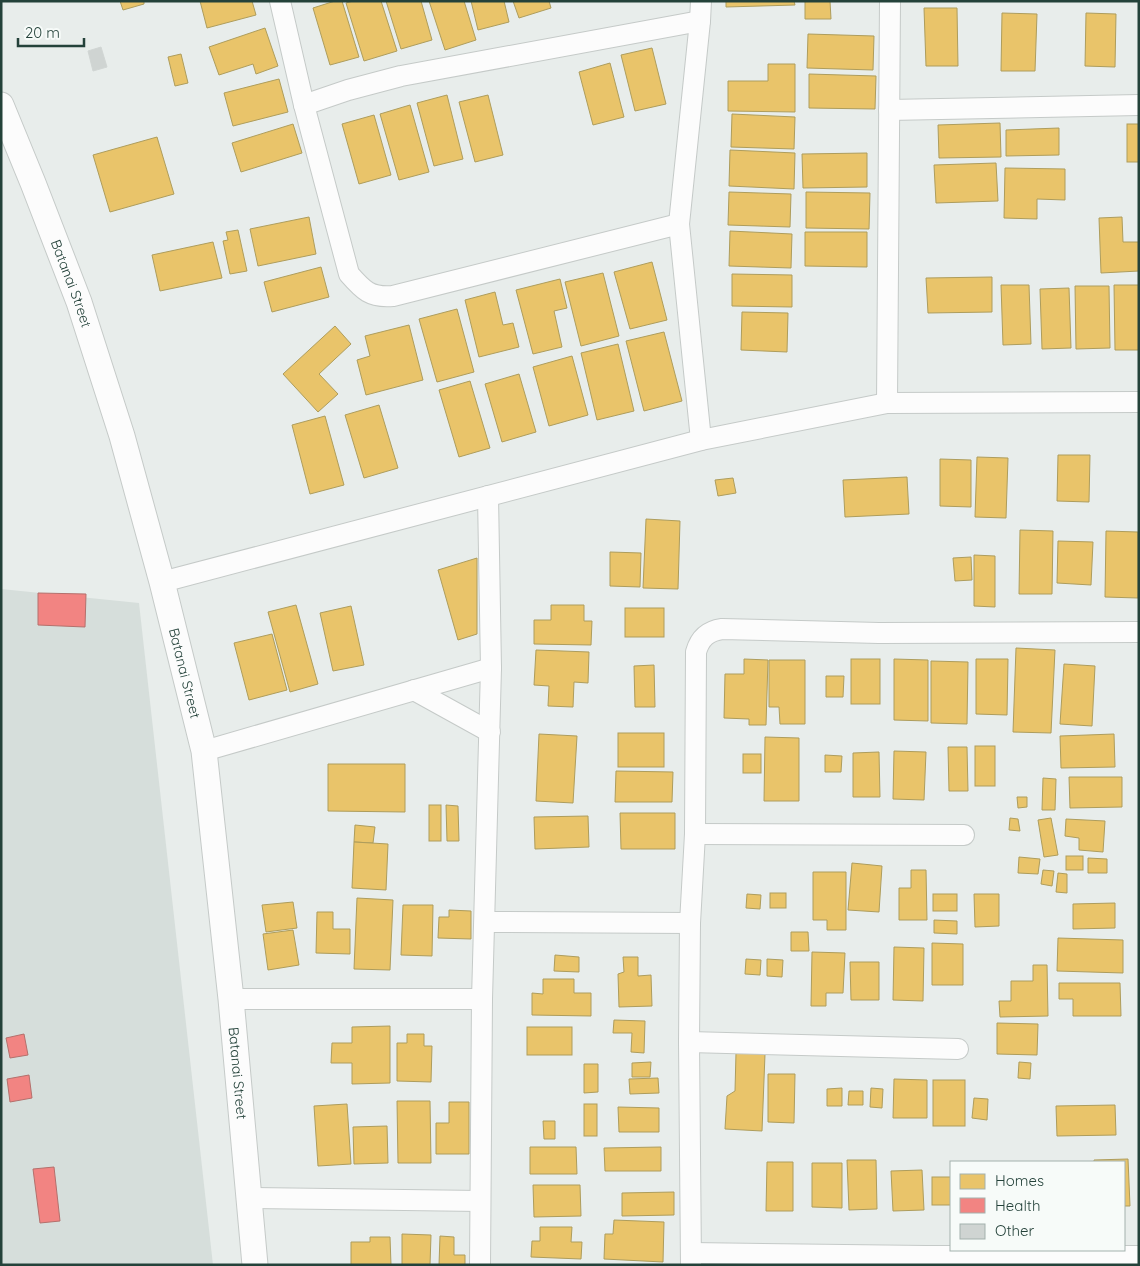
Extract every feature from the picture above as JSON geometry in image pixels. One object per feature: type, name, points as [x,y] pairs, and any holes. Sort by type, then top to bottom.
[{"type":"street","points":[[280,1],[304,104],[349,274],[372,295],[380,297],[393,296],[679,224]]},
{"type":"street","points":[[887,404],[890,1]]},
{"type":"street","points":[[304,104],[401,76],[700,11],[679,224],[701,440]]},
{"type":"street","name":"Batanai Street","points":[[1,105],[79,302],[122,436],[162,582],[204,751],[231,999],[256,1265]]},
{"type":"street","points":[[889,110],[1139,105]]},
{"type":"street","points":[[162,582],[701,440],[887,404],[1139,402]]},
{"type":"street","points":[[480,1265],[482,999],[491,668],[488,496]]},
{"type":"street","points":[[1139,632],[880,633],[716,630],[703,637],[699,642],[696,652],[695,834],[690,923],[689,1042],[691,1259],[1139,1256]]},
{"type":"street","points":[[204,751],[491,668]]},
{"type":"street","points":[[414,690],[490,732]]},
{"type":"street","points":[[695,834],[964,835]]},
{"type":"street","points":[[485,922],[690,923]]},
{"type":"street","points":[[231,999],[482,999]]},
{"type":"street","points":[[689,1042],[958,1049]]},
{"type":"street","points":[[249,1198],[480,1201]]},
{"type":"shaded area","points":[[1,589],[139,603],[213,1265],[1,1265]]},
{"type":"building: Homes","points":[[120,1],[144,1],[144,4],[123,10]]},
{"type":"building: Homes","points":[[200,1],[252,1],[256,15],[207,28]]},
{"type":"building: Homes","points":[[335,1],[342,1],[359,57],[330,65],[313,8]]},
{"type":"building: Homes","points":[[353,1],[381,1],[397,51],[364,61],[346,3]]},
{"type":"building: Homes","points":[[386,1],[421,1],[432,40],[401,49]]},
{"type":"building: Homes","points":[[429,1],[464,1],[476,40],[445,50]]},
{"type":"building: Homes","points":[[471,1],[504,1],[509,22],[478,30]]},
{"type":"building: Homes","points":[[513,1],[549,1],[551,8],[519,18]]},
{"type":"building: Homes","points":[[726,1],[794,1],[795,5],[726,7]]},
{"type":"building: Homes","points":[[805,1],[830,1],[831,19],[805,19]]},
{"type":"building: Homes","points":[[924,8],[957,8],[958,66],[926,66]]},
{"type":"building: Homes","points":[[1002,13],[1037,14],[1035,71],[1001,71]]},
{"type":"building: Homes","points":[[1086,13],[1116,14],[1115,67],[1085,66]]},
{"type":"building: Homes","points":[[265,28],[278,66],[256,74],[253,64],[219,75],[209,47]]},
{"type":"building: Homes","points":[[808,34],[874,36],[873,70],[807,68]]},
{"type":"building: Homes","points":[[652,48],[666,104],[635,111],[621,55]]},
{"type":"building: Homes","points":[[181,54],[188,83],[175,86],[168,57]]},
{"type":"building: Homes","points":[[610,63],[624,117],[593,125],[579,72]]},
{"type":"building: Homes","points":[[768,64],[795,64],[795,112],[728,111],[728,81],[768,81]]},
{"type":"building: Homes","points":[[809,74],[876,76],[875,109],[809,108]]},
{"type":"building: Homes","points":[[279,79],[288,112],[233,126],[224,93]]},
{"type":"building: Homes","points":[[447,95],[463,159],[434,166],[417,103]]},
{"type":"building: Homes","points":[[488,95],[503,155],[475,162],[459,102]]},
{"type":"building: Homes","points":[[410,105],[429,172],[399,180],[380,114]]},
{"type":"building: Homes","points":[[732,114],[795,117],[794,149],[731,147]]},
{"type":"building: Homes","points":[[374,115],[391,175],[359,184],[342,124]]},
{"type":"building: Homes","points":[[1000,123],[1001,157],[939,158],[938,125]]},
{"type":"building: Homes","points":[[293,124],[302,153],[241,172],[232,143]]},
{"type":"building: Homes","points":[[1127,124],[1139,124],[1139,162],[1127,162]]},
{"type":"building: Homes","points":[[1059,128],[1059,155],[1006,156],[1006,130]]},
{"type":"building: Homes","points":[[157,137],[174,194],[110,212],[93,155]]},
{"type":"building: Homes","points":[[730,150],[795,153],[794,189],[729,186]]},
{"type":"building: Homes","points":[[867,153],[867,187],[803,188],[802,154]]},
{"type":"building: Homes","points":[[996,163],[998,201],[936,203],[934,165]]},
{"type":"building: Homes","points":[[1005,168],[1065,169],[1065,200],[1037,199],[1037,219],[1004,218]]},
{"type":"building: Homes","points":[[729,192],[791,194],[790,227],[728,225]]},
{"type":"building: Homes","points":[[806,192],[870,193],[869,229],[806,228]]},
{"type":"building: Homes","points":[[309,217],[316,254],[258,266],[250,229]]},
{"type":"building: Homes","points":[[1122,217],[1123,242],[1139,242],[1139,271],[1101,273],[1099,218]]},
{"type":"building: Homes","points":[[238,230],[247,271],[230,274],[223,241],[228,240],[226,232]]},
{"type":"building: Homes","points":[[730,231],[792,234],[791,268],[729,266]]},
{"type":"building: Homes","points":[[805,232],[867,232],[867,267],[805,266]]},
{"type":"building: Homes","points":[[213,242],[222,278],[160,291],[152,255]]},
{"type":"building: Homes","points":[[652,262],[667,320],[630,329],[614,272]]},
{"type":"building: Homes","points":[[321,267],[329,297],[272,312],[264,282]]},
{"type":"building: Homes","points":[[603,273],[619,336],[581,346],[565,282]]},
{"type":"building: Homes","points":[[732,274],[792,275],[792,307],[732,306]]},
{"type":"building: Homes","points":[[992,277],[992,312],[928,313],[926,278]]},
{"type":"building: Homes","points":[[560,279],[567,308],[554,311],[562,347],[533,354],[516,290]]},
{"type":"building: Homes","points":[[1001,285],[1029,285],[1031,344],[1003,345]]},
{"type":"building: Homes","points":[[1114,285],[1139,285],[1139,350],[1115,350]]},
{"type":"building: Homes","points":[[1075,286],[1109,286],[1110,348],[1076,349]]},
{"type":"building: Homes","points":[[1069,288],[1071,348],[1042,349],[1040,289]]},
{"type":"building: Homes","points":[[495,292],[503,325],[513,323],[519,347],[479,357],[465,300]]},
{"type":"building: Homes","points":[[457,309],[474,372],[437,382],[419,319]]},
{"type":"building: Homes","points":[[742,312],[788,313],[787,352],[741,350]]},
{"type":"building: Homes","points":[[409,325],[423,380],[366,395],[357,360],[370,356],[365,336]]},
{"type":"building: Homes","points":[[335,326],[351,344],[319,374],[338,394],[318,412],[283,374]]},
{"type":"building: Homes","points":[[664,332],[682,401],[644,411],[626,341]]},
{"type":"building: Homes","points":[[618,344],[634,411],[597,420],[581,353]]},
{"type":"building: Homes","points":[[572,356],[588,415],[549,426],[533,367]]},
{"type":"building: Homes","points":[[519,374],[536,432],[502,442],[485,384]]},
{"type":"building: Homes","points":[[470,381],[490,448],[459,457],[439,390]]},
{"type":"building: Homes","points":[[379,405],[398,468],[364,478],[345,415]]},
{"type":"building: Homes","points":[[325,416],[344,485],[310,494],[292,425]]},
{"type":"building: Homes","points":[[1058,455],[1090,455],[1089,502],[1057,501]]},
{"type":"building: Homes","points":[[977,457],[1008,458],[1006,518],[975,517]]},
{"type":"building: Homes","points":[[940,459],[971,460],[971,507],[940,506]]},
{"type":"building: Homes","points":[[907,477],[909,514],[845,517],[843,480]]},
{"type":"building: Homes","points":[[733,478],[736,493],[718,496],[715,480]]},
{"type":"building: Homes","points":[[646,519],[680,521],[678,589],[643,588]]},
{"type":"building: Homes","points":[[1020,530],[1053,531],[1052,594],[1019,594]]},
{"type":"building: Homes","points":[[1106,531],[1138,532],[1138,598],[1105,597]]},
{"type":"building: Homes","points":[[1058,541],[1093,542],[1091,585],[1057,583]]},
{"type":"building: Homes","points":[[610,552],[641,553],[640,587],[610,586]]},
{"type":"building: Homes","points":[[974,555],[995,556],[995,607],[974,606]]},
{"type":"building: Homes","points":[[971,557],[972,580],[955,581],[953,558]]},
{"type":"building: Homes","points":[[477,558],[477,634],[458,640],[438,570]]},
{"type":"building: Homes","points":[[296,605],[318,684],[290,692],[268,612]]},
{"type":"building: Homes","points":[[551,605],[584,605],[584,621],[592,621],[591,645],[534,644],[534,620],[551,620]]},
{"type":"building: Homes","points":[[351,606],[364,665],[333,671],[320,613]]},
{"type":"building: Homes","points":[[625,608],[664,608],[664,637],[625,637]]},
{"type":"building: Homes","points":[[272,634],[287,690],[249,700],[234,643]]},
{"type":"building: Homes","points":[[1016,648],[1055,650],[1051,733],[1013,732]]},
{"type":"building: Homes","points":[[536,650],[589,652],[588,683],[574,682],[573,707],[548,706],[549,686],[534,685]]},
{"type":"building: Homes","points":[[744,659],[768,660],[766,725],[749,725],[749,719],[724,718],[725,674],[744,674]]},
{"type":"building: Homes","points":[[851,659],[880,659],[880,704],[851,704]]},
{"type":"building: Homes","points":[[894,659],[928,660],[928,721],[894,720]]},
{"type":"building: Homes","points":[[976,659],[1008,659],[1007,715],[976,714]]},
{"type":"building: Homes","points":[[769,660],[805,660],[805,724],[780,724],[779,707],[769,707]]},
{"type":"building: Homes","points":[[931,661],[968,662],[967,724],[931,723]]},
{"type":"building: Homes","points":[[1064,664],[1095,666],[1092,726],[1060,724]]},
{"type":"building: Homes","points":[[654,665],[655,707],[635,707],[634,666]]},
{"type":"building: Homes","points":[[826,676],[844,676],[843,697],[826,697]]},
{"type":"building: Homes","points":[[618,733],[664,733],[664,767],[618,767]]},
{"type":"building: Homes","points":[[539,734],[577,736],[573,803],[536,801]]},
{"type":"building: Homes","points":[[1114,734],[1115,767],[1061,768],[1060,736]]},
{"type":"building: Homes","points":[[765,737],[799,738],[799,801],[764,801]]},
{"type":"building: Homes","points":[[975,746],[995,746],[995,786],[975,786]]},
{"type":"building: Homes","points":[[948,747],[967,747],[968,791],[949,791]]},
{"type":"building: Homes","points":[[894,751],[926,752],[924,800],[893,799]]},
{"type":"building: Homes","points":[[879,752],[880,797],[853,797],[853,753]]},
{"type":"building: Homes","points":[[743,754],[761,754],[761,773],[743,773]]},
{"type":"building: Homes","points":[[825,755],[842,756],[841,772],[825,772]]},
{"type":"building: Homes","points":[[328,764],[405,764],[405,812],[328,811]]},
{"type":"building: Homes","points":[[616,771],[673,772],[672,802],[615,802]]},
{"type":"building: Homes","points":[[1069,777],[1122,777],[1122,807],[1070,808]]},
{"type":"building: Homes","points":[[1043,778],[1056,779],[1055,810],[1042,810]]},
{"type":"building: Homes","points":[[1017,797],[1027,797],[1027,807],[1018,808]]},
{"type":"building: Homes","points":[[429,805],[441,805],[441,841],[429,841]]},
{"type":"building: Homes","points":[[446,805],[458,806],[459,841],[447,841]]},
{"type":"building: Homes","points":[[620,813],[675,813],[675,849],[621,849]]},
{"type":"building: Homes","points":[[588,816],[589,847],[535,849],[534,817]]},
{"type":"building: Homes","points":[[1010,818],[1018,819],[1020,831],[1009,830]]},
{"type":"building: Homes","points":[[1051,818],[1058,855],[1044,857],[1038,820]]},
{"type":"building: Homes","points":[[1066,819],[1105,821],[1103,852],[1079,850],[1079,838],[1065,836]]},
{"type":"building: Homes","points":[[355,825],[375,827],[373,843],[354,842]]},
{"type":"building: Homes","points":[[354,842],[388,844],[386,890],[352,888]]},
{"type":"building: Homes","points":[[1066,856],[1083,856],[1083,870],[1066,870]]},
{"type":"building: Homes","points":[[1019,857],[1040,859],[1038,874],[1018,873]]},
{"type":"building: Homes","points":[[1088,858],[1107,859],[1107,873],[1088,873]]},
{"type":"building: Homes","points":[[852,863],[882,866],[879,912],[848,910]]},
{"type":"building: Homes","points":[[911,870],[926,870],[927,920],[899,920],[899,888],[911,888]]},
{"type":"building: Homes","points":[[1043,870],[1054,871],[1052,886],[1041,884]]},
{"type":"building: Homes","points":[[813,872],[846,872],[846,930],[827,930],[827,920],[813,920]]},
{"type":"building: Homes","points":[[1058,873],[1067,874],[1067,893],[1056,892]]},
{"type":"building: Homes","points":[[770,893],[786,893],[786,908],[770,908]]},
{"type":"building: Homes","points":[[747,894],[761,895],[760,909],[746,908]]},
{"type":"building: Homes","points":[[933,894],[957,894],[957,911],[933,911]]},
{"type":"building: Homes","points":[[974,894],[999,894],[999,926],[975,927]]},
{"type":"building: Homes","points":[[357,898],[393,900],[390,970],[354,969]]},
{"type":"building: Homes","points":[[293,902],[297,928],[266,932],[262,905]]},
{"type":"building: Homes","points":[[1115,903],[1115,928],[1073,929],[1073,904]]},
{"type":"building: Homes","points":[[403,905],[433,905],[432,956],[401,955]]},
{"type":"building: Homes","points":[[449,910],[471,911],[471,939],[438,938],[439,917],[449,917]]},
{"type":"building: Homes","points":[[317,912],[333,912],[333,929],[350,929],[350,954],[316,953]]},
{"type":"building: Homes","points":[[934,920],[957,921],[957,934],[934,933]]},
{"type":"building: Homes","points":[[293,930],[299,965],[268,970],[263,934]]},
{"type":"building: Homes","points":[[791,932],[808,932],[809,951],[791,951]]},
{"type":"building: Homes","points":[[1058,938],[1123,940],[1123,973],[1057,971]]},
{"type":"building: Homes","points":[[932,943],[963,944],[963,985],[932,985]]},
{"type":"building: Homes","points":[[894,947],[924,948],[923,1001],[893,1000]]},
{"type":"building: Homes","points":[[812,952],[845,953],[843,993],[826,993],[826,1006],[811,1006]]},
{"type":"building: Homes","points":[[555,955],[579,957],[579,972],[554,971]]},
{"type":"building: Homes","points":[[623,957],[638,957],[638,976],[651,975],[652,1006],[619,1007],[618,974],[624,972]]},
{"type":"building: Homes","points":[[746,959],[761,960],[760,975],[745,974]]},
{"type":"building: Homes","points":[[767,959],[783,960],[782,977],[767,976]]},
{"type":"building: Homes","points":[[850,962],[879,962],[879,1000],[851,1000]]},
{"type":"building: Homes","points":[[1033,965],[1047,965],[1048,1016],[1000,1017],[999,1001],[1011,1001],[1011,981],[1033,981]]},
{"type":"building: Homes","points":[[543,979],[574,979],[574,993],[591,993],[591,1016],[532,1015],[532,993],[543,994]]},
{"type":"building: Homes","points":[[1059,983],[1120,983],[1121,1016],[1073,1016],[1073,999],[1059,999]]},
{"type":"building: Homes","points":[[614,1020],[645,1021],[644,1053],[631,1052],[632,1033],[613,1033]]},
{"type":"building: Homes","points":[[997,1023],[1038,1024],[1037,1055],[997,1054]]},
{"type":"building: Homes","points":[[390,1026],[390,1083],[352,1084],[352,1063],[331,1063],[332,1043],[352,1043],[352,1027]]},
{"type":"building: Homes","points":[[527,1027],[572,1027],[572,1055],[527,1055]]},
{"type":"building: Homes","points":[[407,1034],[424,1034],[424,1046],[432,1046],[431,1082],[397,1081],[397,1043],[407,1043]]},
{"type":"building: Homes","points":[[736,1053],[765,1054],[762,1131],[725,1129],[727,1096],[735,1091]]},
{"type":"building: Homes","points":[[651,1062],[650,1077],[632,1077],[632,1063]]},
{"type":"building: Homes","points":[[1019,1062],[1031,1063],[1030,1079],[1018,1078]]},
{"type":"building: Homes","points":[[584,1064],[598,1064],[598,1092],[584,1093]]},
{"type":"building: Homes","points":[[768,1074],[795,1074],[794,1123],[768,1122]]},
{"type":"building: Homes","points":[[658,1078],[659,1093],[630,1094],[629,1079]]},
{"type":"building: Homes","points":[[894,1079],[927,1080],[927,1118],[893,1118]]},
{"type":"building: Homes","points":[[933,1080],[965,1080],[965,1126],[933,1126]]},
{"type":"building: Homes","points":[[842,1088],[842,1106],[827,1106],[827,1089]]},
{"type":"building: Homes","points":[[871,1088],[883,1089],[882,1108],[870,1107]]},
{"type":"building: Homes","points":[[849,1091],[863,1091],[863,1105],[848,1105]]},
{"type":"building: Homes","points":[[974,1098],[988,1099],[987,1120],[972,1118]]},
{"type":"building: Homes","points":[[397,1101],[430,1101],[431,1163],[398,1163]]},
{"type":"building: Homes","points":[[449,1102],[469,1102],[469,1154],[436,1154],[436,1123],[449,1123]]},
{"type":"building: Homes","points":[[347,1104],[351,1164],[318,1166],[314,1106]]},
{"type":"building: Homes","points":[[584,1104],[597,1104],[597,1136],[584,1136]]},
{"type":"building: Homes","points":[[1115,1105],[1116,1135],[1057,1136],[1056,1106]]},
{"type":"building: Homes","points":[[618,1107],[659,1108],[659,1132],[619,1132]]},
{"type":"building: Homes","points":[[543,1121],[555,1121],[555,1139],[544,1139]]},
{"type":"building: Homes","points":[[387,1126],[388,1163],[354,1164],[353,1127]]},
{"type":"building: Homes","points":[[530,1147],[576,1147],[577,1174],[530,1174]]},
{"type":"building: Homes","points":[[661,1147],[661,1171],[605,1171],[604,1148]]},
{"type":"building: Homes","points":[[1128,1159],[1130,1206],[1125,1206],[1125,1161],[1094,1160]]},
{"type":"building: Homes","points":[[847,1160],[876,1160],[877,1209],[849,1210]]},
{"type":"building: Homes","points":[[767,1162],[793,1162],[793,1211],[766,1211]]},
{"type":"building: Homes","points":[[812,1163],[842,1163],[842,1208],[812,1207]]},
{"type":"building: Homes","points":[[922,1170],[924,1210],[893,1211],[891,1171]]},
{"type":"building: Homes","points":[[932,1177],[950,1177],[950,1205],[932,1205]]},
{"type":"building: Homes","points":[[533,1185],[580,1185],[581,1216],[534,1217]]},
{"type":"building: Homes","points":[[674,1192],[674,1215],[622,1216],[622,1193]]},
{"type":"building: Homes","points":[[614,1220],[664,1222],[663,1262],[604,1259],[605,1234],[613,1234]]},
{"type":"building: Homes","points":[[540,1227],[572,1227],[571,1242],[582,1242],[581,1259],[531,1257],[532,1241],[540,1241]]},
{"type":"building: Homes","points":[[402,1234],[431,1235],[430,1265],[402,1265]]},
{"type":"building: Homes","points":[[440,1236],[454,1237],[454,1255],[465,1255],[465,1265],[439,1265]]},
{"type":"building: Homes","points":[[370,1237],[390,1237],[391,1265],[351,1265],[351,1242],[370,1242]]},
{"type":"building: Health","points":[[38,593],[86,594],[85,627],[38,625]]},
{"type":"building: Health","points":[[24,1034],[28,1055],[10,1058],[6,1038]]},
{"type":"building: Health","points":[[29,1075],[32,1098],[10,1102],[7,1079]]},
{"type":"building: Health","points":[[54,1167],[60,1221],[40,1223],[33,1169]]},
{"type":"building: Other","points":[[101,47],[107,67],[93,71],[88,51]]}]
